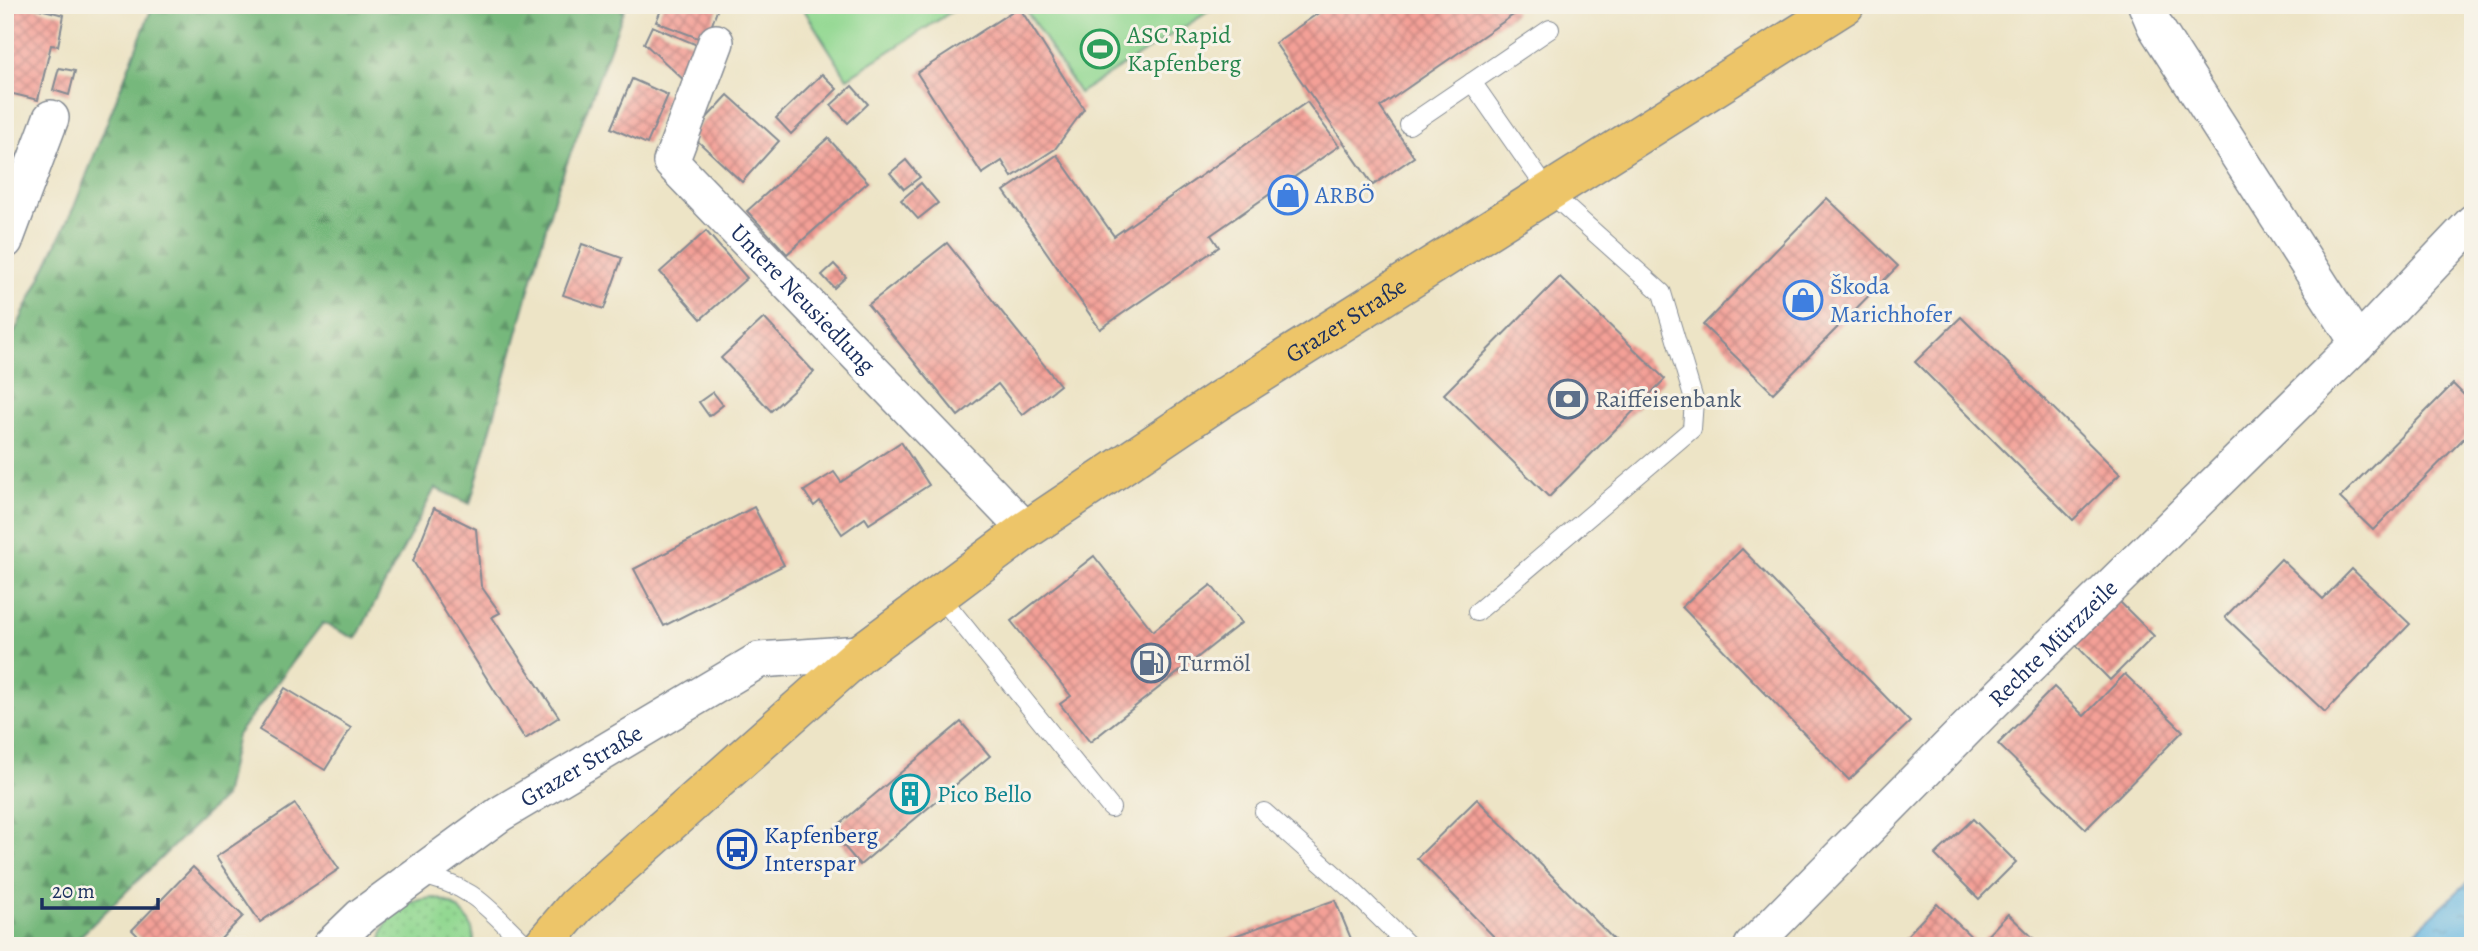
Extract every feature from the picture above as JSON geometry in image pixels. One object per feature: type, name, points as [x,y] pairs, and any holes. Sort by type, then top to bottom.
[{"type":"main road","name":"Grazer Straße","points":[[542,946],[576,906],[861,653],[1026,530],[1221,399],[1844,5]]},
{"type":"street","points":[[2146,5],[2155,26],[2358,343]]},
{"type":"street","name":"Untere Neusiedlung","points":[[716,42],[670,162],[1026,530]]},
{"type":"street","points":[[5,241],[51,118]]},
{"type":"street","name":"Rechte Mürzzeile","points":[[1752,946],[1982,713],[2358,343],[2473,222]]},
{"type":"street","name":"Grazer Straße","points":[[330,946],[358,931],[416,874],[500,814],[759,660],[861,653]]},
{"type":"lane","points":[[1409,125],[1550,29]]},
{"type":"lane","points":[[1472,82],[1548,191],[1662,293],[1694,400],[1692,429],[1476,612]]},
{"type":"lane","points":[[939,595],[1111,808]]},
{"type":"lane","points":[[1264,811],[1409,946]]},
{"type":"lane","points":[[416,874],[440,879],[468,890],[527,946]]},
{"type":"green space","points":[[153,5],[626,5],[555,195],[470,504],[435,488],[356,639],[323,623],[237,735],[224,797],[70,946],[5,946],[5,352],[74,207]]},
{"type":"green space","points":[[801,5],[962,5],[847,78]]},
{"type":"green space","name":"ASC Rapid Kapfenberg","points":[[1023,5],[1219,5],[1079,93]]},
{"type":"green space","points":[[436,898],[452,905],[469,921],[474,946],[381,946],[386,925],[398,910],[415,901]]},
{"type":"water","points":[[2473,877],[2473,946],[2400,946]]},
{"type":"building","points":[[5,5],[23,5],[64,15],[58,46],[51,45],[38,100],[5,92]]},
{"type":"building","points":[[663,5],[719,5],[706,41],[656,22]]},
{"type":"building","points":[[1330,5],[1511,5],[1516,13],[1380,107],[1414,157],[1373,185],[1275,43]]},
{"type":"building","points":[[1019,7],[1084,109],[1055,149],[1012,177],[1002,161],[982,174],[917,73]]},
{"type":"building","points":[[652,26],[702,47],[687,83],[644,43]]},
{"type":"building","points":[[59,68],[75,71],[69,95],[53,90]]},
{"type":"building","points":[[822,74],[837,89],[791,134],[776,118]]},
{"type":"building","points":[[632,79],[668,95],[647,144],[611,128]]},
{"type":"building","points":[[852,86],[868,104],[848,123],[831,105]]},
{"type":"building","points":[[728,95],[779,141],[742,182],[691,135]]},
{"type":"building","points":[[1307,102],[1339,146],[1211,235],[1219,247],[1100,329],[1004,191],[1057,155],[1114,236]]},
{"type":"building","points":[[828,138],[868,182],[787,254],[747,211]]},
{"type":"building","points":[[5,152],[16,155],[6,193],[5,193]]},
{"type":"building","points":[[906,160],[920,177],[904,189],[890,173]]},
{"type":"building","points":[[921,183],[938,203],[918,219],[901,200]]},
{"type":"building","points":[[1827,198],[1898,266],[1773,393],[1703,325]]},
{"type":"building","points":[[706,231],[747,278],[701,319],[660,272]]},
{"type":"building","points":[[947,243],[1060,385],[1022,415],[998,384],[958,416],[868,305]]},
{"type":"building","points":[[582,244],[622,258],[604,309],[563,295]]},
{"type":"building","points":[[834,264],[846,277],[834,288],[822,275]]},
{"type":"building","points":[[1560,277],[1665,379],[1549,497],[1444,394]]},
{"type":"building","points":[[1961,317],[2120,474],[2073,520],[1915,362]]},
{"type":"building","points":[[764,318],[814,372],[771,411],[721,358]]},
{"type":"building","points":[[2453,384],[2473,404],[2473,429],[2373,530],[2340,498]]},
{"type":"building","points":[[713,392],[723,405],[709,416],[699,402]]},
{"type":"building","points":[[901,442],[929,485],[869,524],[865,518],[842,534],[820,501],[814,506],[804,491],[834,472],[841,482]]},
{"type":"building","points":[[754,507],[784,565],[664,626],[634,569]]},
{"type":"building","points":[[434,508],[476,529],[481,586],[500,613],[492,617],[559,717],[525,739],[413,561]]},
{"type":"building","points":[[1742,549],[1910,722],[1849,780],[1682,607]]},
{"type":"building","points":[[1094,556],[1153,631],[1211,585],[1241,623],[1090,742],[1060,704],[1071,696],[1011,621]]},
{"type":"building","points":[[2281,559],[2323,599],[2352,569],[2410,624],[2325,712],[2225,617]]},
{"type":"building","points":[[2117,599],[2154,636],[2110,680],[2073,642]]},
{"type":"building","points":[[2125,674],[2183,731],[2086,829],[1998,744],[2054,687],[2084,716]]},
{"type":"building","points":[[285,688],[351,728],[325,770],[259,730]]},
{"type":"building","name":"Pico Bello","points":[[961,722],[990,756],[860,865],[831,831]]},
{"type":"building","points":[[1477,799],[1620,946],[1503,946],[1417,858]]},
{"type":"building","points":[[295,804],[339,869],[260,922],[216,857]]},
{"type":"building","points":[[1973,819],[2016,862],[1979,899],[1935,855]]},
{"type":"building","points":[[193,867],[243,916],[214,946],[148,946],[132,930]]},
{"type":"building","points":[[1335,900],[1354,946],[1209,946],[1209,945]]},
{"type":"building","points":[[1937,904],[1979,944],[2008,914],[2042,946],[1897,946]]},
{"type":"place","name":"ASC Rapid Kapfenberg","points":[[1100,49]]},
{"type":"place","name":"ARBÖ","points":[[1288,195]]},
{"type":"place","name":"Škoda Marichhofer","points":[[1803,300]]},
{"type":"place","name":"Raiffeisenbank","points":[[1568,399]]},
{"type":"place","name":"Turmöl","points":[[1151,663]]},
{"type":"place","name":"Pico Bello","points":[[910,794]]},
{"type":"place","name":"Kapfenberg Interspar","points":[[737,849]]}]
